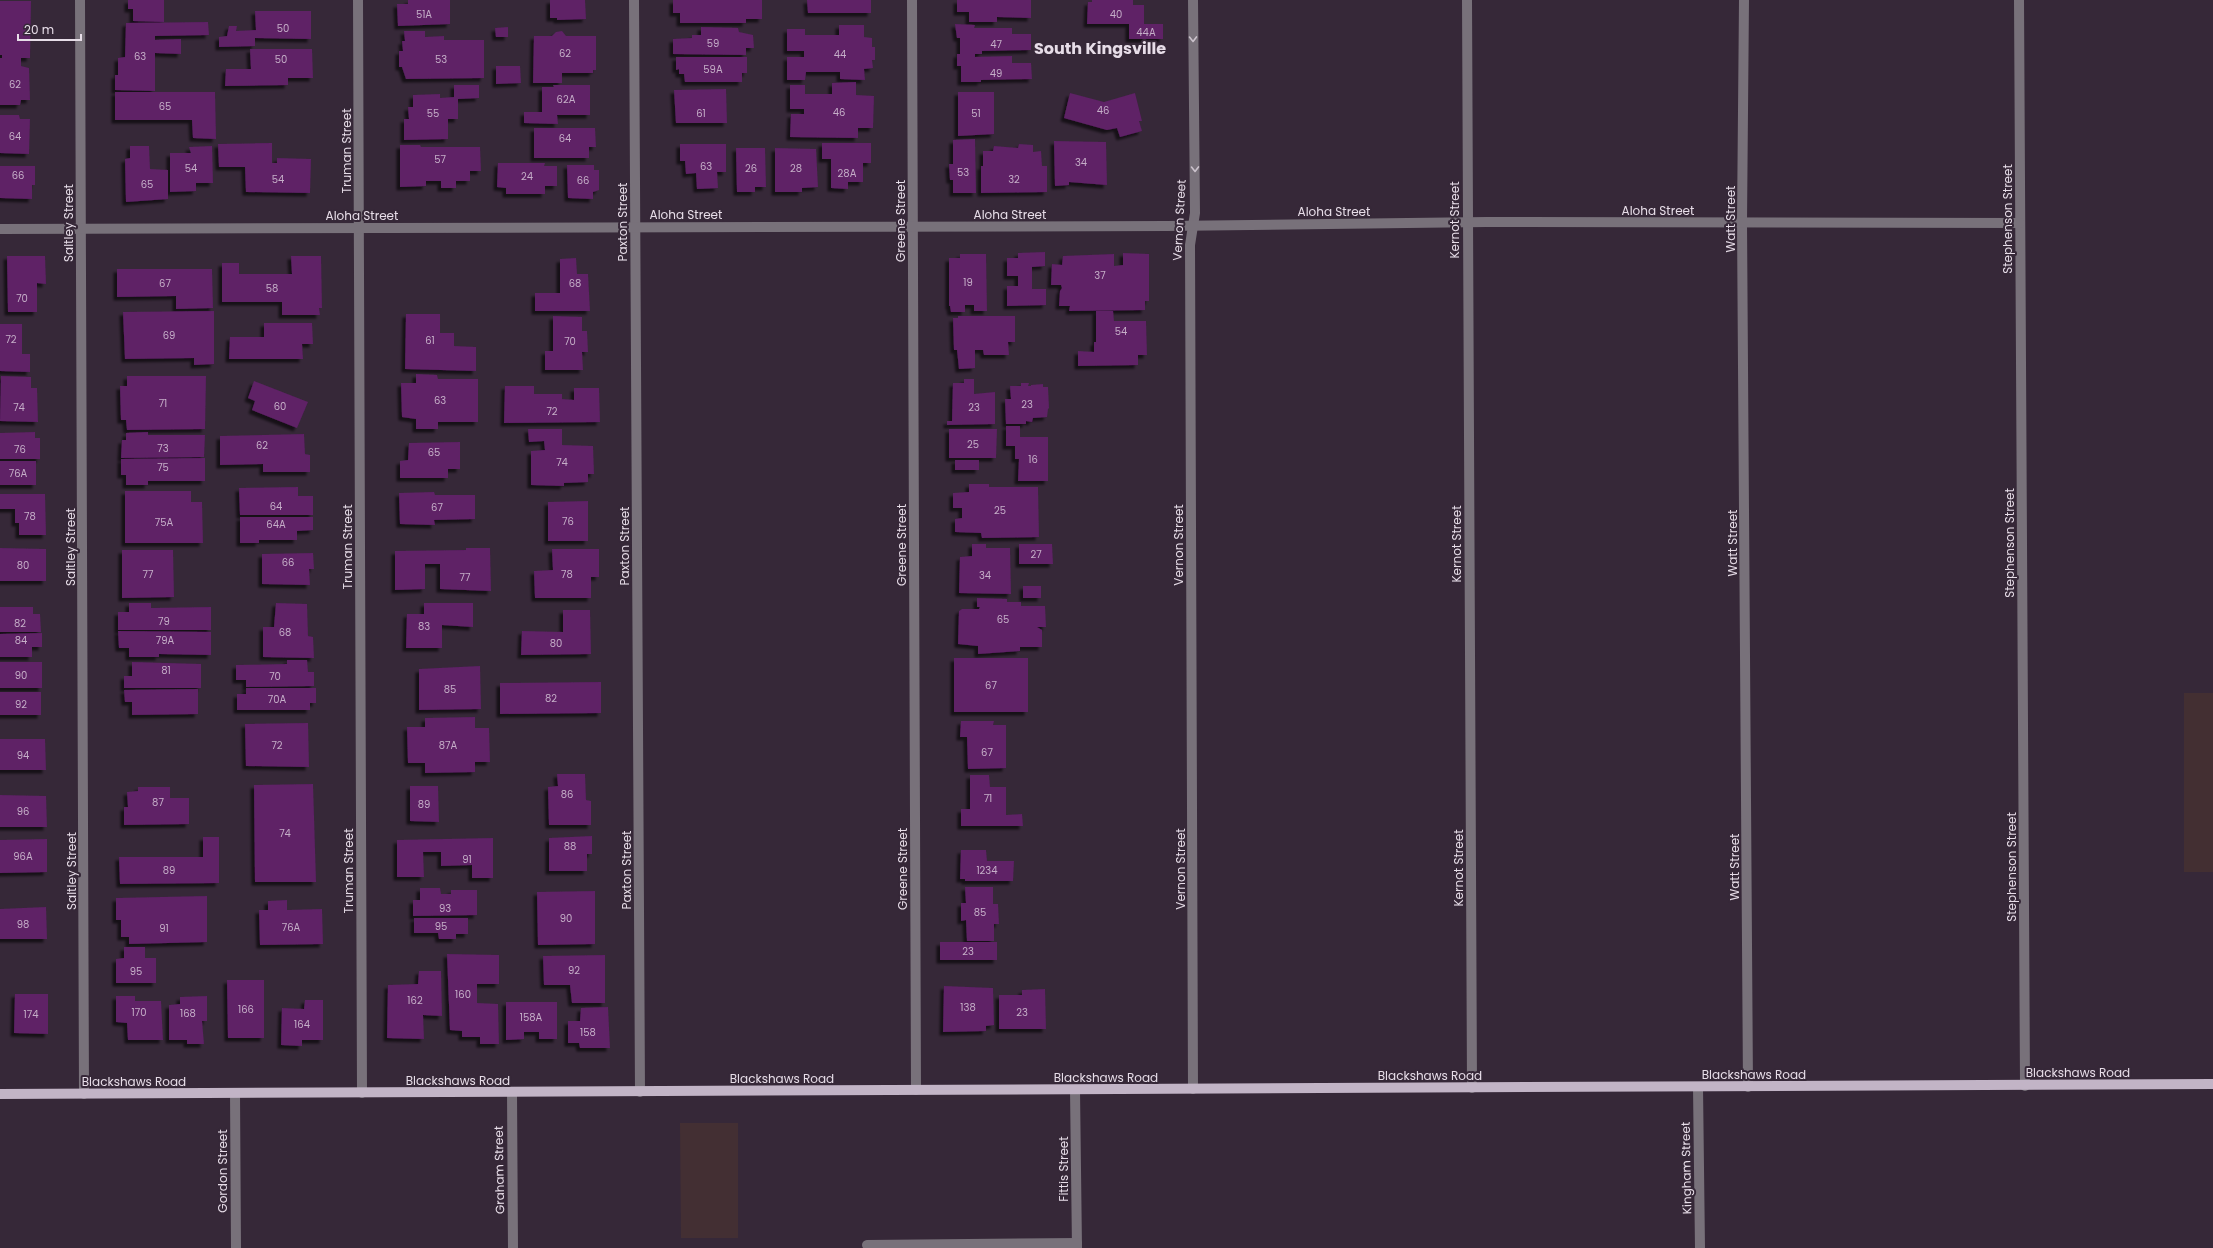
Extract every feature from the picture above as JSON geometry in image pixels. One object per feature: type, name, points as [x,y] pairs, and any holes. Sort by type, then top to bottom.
[{"type":"main road","name":"Blackshaws Road","points":[[0,1094],[2213,1084]]},
{"type":"street","name":"Saltley Street","points":[[80,0],[84,1094]]},
{"type":"street","name":"Truman Street","points":[[358,0],[362,1093]]},
{"type":"street","name":"Paxton Street","points":[[634,0],[640,1092]]},
{"type":"street","name":"Greene Street","points":[[912,0],[916,1090]]},
{"type":"street","name":"Vernon Street","points":[[1193,0],[1195,213],[1190,253],[1193,1089]]},
{"type":"street","name":"Kernot Street","points":[[1467,0],[1472,1088]]},
{"type":"street","name":"Watt Street","points":[[1744,0],[1742,222],[1748,1087]]},
{"type":"street","name":"Stephenson Street","points":[[2019,0],[2025,1086]]},
{"type":"street","name":"Aloha Street","points":[[0,229],[1193,226],[1742,222],[2020,223]]},
{"type":"street","name":"Kingham Street","points":[[1698,1087],[1700,1248]]},
{"type":"street","name":"Fittis Street","points":[[1076,1090],[1077,1246]]},
{"type":"street","name":"Graham Street","points":[[512,1092],[513,1248]]},
{"type":"street","name":"Gordon Street","points":[[235,1093],[236,1248]]},
{"type":"street","points":[[867,1245],[1077,1246]]},
{"type":"shaded area","points":[[2184,693],[2213,693],[2213,872],[2184,872]]},
{"type":"shaded area","points":[[680,1123],[738,1123],[738,1238],[681,1238]]},
{"type":"building","points":[[128,0],[164,0],[164,22],[133,21],[133,9],[128,9]]},
{"type":"building","points":[[408,0],[450,0],[450,24],[398,26],[397,4],[408,4]]},
{"type":"building","points":[[550,0],[585,0],[586,19],[557,20],[557,18],[550,18]]},
{"type":"building","points":[[673,0],[762,0],[762,19],[746,19],[746,23],[680,23],[680,13],[673,13]]},
{"type":"building","points":[[807,0],[871,0],[871,13],[808,13]]},
{"type":"building","points":[[957,0],[1031,0],[1031,18],[997,17],[997,22],[969,22],[969,12],[957,12]]},
{"type":"building","points":[[1092,0],[1133,0],[1133,5],[1144,5],[1144,24],[1163,24],[1163,39],[1129,39],[1129,24],[1087,24],[1088,2],[1092,2]]},
{"type":"building","points":[[0,1],[31,1],[30,58],[21,58],[21,66],[29,68],[30,100],[21,100],[20,105],[0,105],[0,58],[2,58],[2,55],[0,55]]},
{"type":"building","points":[[255,11],[311,11],[311,39],[255,38],[255,46],[219,47],[219,37],[227,36],[229,26],[237,26],[236,31],[256,30]]},
{"type":"building","points":[[208,22],[209,35],[155,36],[155,40],[181,39],[181,54],[155,53],[155,91],[115,90],[115,75],[118,75],[118,58],[125,57],[126,23]]},
{"type":"building","points":[[955,24],[975,25],[974,28],[1012,28],[1012,34],[1031,34],[1031,50],[982,51],[982,54],[975,54],[975,57],[1012,56],[1012,63],[1031,63],[1032,79],[961,82],[961,66],[957,66],[957,54],[960,54],[960,38],[957,38]]},
{"type":"building","points":[[839,25],[864,25],[864,37],[872,38],[872,47],[875,47],[875,60],[872,60],[873,68],[864,69],[865,80],[840,79],[840,72],[806,72],[805,80],[787,80],[787,57],[804,57],[804,51],[787,51],[787,29],[805,29],[805,35],[839,35]]},
{"type":"building","points":[[508,27],[508,37],[496,37],[495,28]]},
{"type":"building","points":[[701,27],[738,28],[739,32],[753,35],[754,48],[746,48],[746,55],[673,54],[673,39],[692,38],[692,35],[701,35]]},
{"type":"building","points":[[404,31],[425,31],[425,37],[444,36],[444,40],[484,40],[484,78],[406,79],[402,67],[399,67],[399,51],[403,51],[402,41],[405,41]]},
{"type":"building","points":[[562,31],[566,36],[596,36],[596,70],[593,70],[593,73],[562,73],[562,83],[533,83],[534,36],[552,36],[556,32]]},
{"type":"building","points":[[250,49],[312,49],[313,78],[288,78],[288,85],[225,86],[226,69],[251,69]]},
{"type":"building","points":[[676,57],[747,57],[747,73],[742,73],[742,82],[685,82],[684,74],[679,74],[679,69],[676,70]]},
{"type":"building","points":[[496,66],[520,66],[521,83],[496,84]]},
{"type":"building","points":[[856,82],[856,95],[874,96],[873,128],[858,128],[858,138],[790,137],[791,114],[804,114],[804,109],[790,109],[790,85],[805,85],[805,94],[832,94],[832,83]]},
{"type":"building","points":[[454,85],[479,85],[479,98],[458,99],[458,119],[448,119],[448,139],[404,140],[404,119],[409,119],[408,107],[413,107],[413,95],[440,94],[440,98],[454,97]]},
{"type":"building","points":[[553,85],[590,85],[590,115],[557,115],[558,124],[524,123],[524,112],[542,112],[542,87],[554,87]]},
{"type":"building","points":[[726,89],[727,123],[676,123],[674,90]]},
{"type":"building","points":[[115,92],[215,92],[216,139],[193,138],[192,120],[115,120]]},
{"type":"building","points":[[958,92],[994,92],[994,134],[958,136]]},
{"type":"building","points":[[1070,93],[1104,102],[1135,93],[1142,121],[1139,121],[1142,131],[1120,137],[1117,128],[1107,130],[1064,118]]},
{"type":"building","points":[[0,115],[19,115],[20,119],[30,119],[29,154],[0,153]]},
{"type":"building","points":[[534,128],[595,128],[596,147],[589,147],[589,158],[534,158]]},
{"type":"building","points":[[975,139],[976,193],[953,193],[953,180],[950,180],[949,164],[953,164],[953,140]]},
{"type":"building","points":[[1054,141],[1106,142],[1107,185],[1069,182],[1069,185],[1055,186]]},
{"type":"building","points":[[272,143],[272,163],[277,163],[277,158],[311,159],[310,193],[246,192],[245,167],[219,167],[218,144]]},
{"type":"building","points":[[822,143],[871,143],[871,163],[863,163],[863,182],[848,182],[848,189],[831,188],[831,159],[822,159]]},
{"type":"building","points":[[680,144],[726,144],[726,172],[717,172],[718,188],[697,189],[696,173],[686,174],[685,161],[680,161]]},
{"type":"building","points":[[1019,144],[1033,145],[1033,152],[1041,151],[1042,166],[1047,166],[1047,192],[981,193],[981,166],[983,166],[983,151],[993,151],[994,146],[1018,148]]},
{"type":"building","points":[[400,145],[420,145],[421,147],[480,147],[481,171],[470,171],[470,181],[456,181],[456,188],[441,188],[441,181],[426,181],[426,186],[400,187]]},
{"type":"building","points":[[130,146],[149,146],[150,169],[168,170],[168,199],[126,202],[125,159],[130,158]]},
{"type":"building","points":[[212,146],[213,183],[196,183],[196,191],[170,192],[170,153],[191,153],[189,147]]},
{"type":"building","points":[[736,148],[765,148],[766,187],[755,187],[755,192],[737,192]]},
{"type":"building","points":[[775,148],[816,149],[818,187],[802,188],[802,192],[775,192]]},
{"type":"building","points":[[498,163],[545,163],[544,166],[557,166],[557,186],[545,186],[545,194],[506,194],[506,188],[497,187]]},
{"type":"building","points":[[567,165],[594,165],[594,170],[599,170],[599,190],[593,192],[593,199],[568,198]]},
{"type":"building","points":[[0,166],[35,166],[35,185],[32,185],[32,199],[0,198]]},
{"type":"building","points":[[1045,252],[1045,266],[1032,267],[1032,289],[1046,289],[1046,305],[1007,306],[1007,286],[1018,286],[1018,276],[1007,276],[1007,258],[1018,258],[1018,253]]},
{"type":"building","points":[[1123,253],[1149,254],[1149,301],[1145,301],[1145,310],[1069,311],[1070,306],[1059,306],[1060,291],[1062,288],[1061,285],[1051,285],[1052,264],[1062,265],[1063,256],[1114,254],[1114,266],[1123,265]]},
{"type":"building","points":[[960,254],[986,254],[987,311],[974,311],[974,305],[965,305],[965,312],[951,312],[949,306],[949,258],[960,258]]},
{"type":"building","points":[[7,256],[45,256],[46,284],[37,283],[37,312],[8,312]]},
{"type":"building","points":[[291,256],[321,256],[322,308],[319,308],[320,315],[282,315],[282,302],[222,302],[222,263],[239,263],[239,274],[292,274]]},
{"type":"building","points":[[576,258],[577,274],[588,274],[590,311],[535,311],[535,293],[560,293],[560,259]]},
{"type":"building","points":[[117,269],[212,269],[213,308],[176,309],[176,296],[117,297]]},
{"type":"building","points":[[214,311],[214,364],[194,365],[194,358],[125,359],[123,312]]},
{"type":"building","points":[[1096,311],[1113,311],[1114,321],[1146,321],[1147,355],[1138,355],[1138,365],[1078,366],[1078,351],[1094,352],[1094,342],[1096,342]]},
{"type":"building","points":[[406,314],[440,314],[440,333],[454,333],[454,346],[476,347],[476,371],[405,369]]},
{"type":"building","points":[[553,316],[582,317],[582,331],[587,331],[588,352],[582,352],[583,370],[545,370],[545,351],[553,351]]},
{"type":"building","points":[[958,316],[1015,316],[1015,342],[1008,342],[1009,355],[984,355],[983,350],[975,350],[975,368],[959,369],[957,350],[954,350],[953,318],[958,318]]},
{"type":"building","points":[[264,323],[312,323],[313,344],[302,344],[303,359],[229,359],[230,337],[264,337]]},
{"type":"building","points":[[0,324],[22,324],[22,354],[30,354],[30,372],[0,371]]},
{"type":"building","points":[[416,374],[437,375],[438,379],[478,379],[478,422],[438,422],[438,429],[416,429],[416,419],[402,417],[401,383],[416,383]]},
{"type":"building","points":[[1,376],[31,377],[31,388],[37,388],[38,422],[0,421]]},
{"type":"building","points":[[127,376],[206,376],[205,429],[127,430],[126,420],[121,420],[120,386],[127,386]]},
{"type":"building","points":[[964,379],[974,379],[974,394],[995,392],[995,424],[947,425],[947,421],[952,421],[953,383],[964,383]]},
{"type":"building","points":[[254,381],[308,402],[297,428],[252,410],[255,401],[248,398]]},
{"type":"building","points":[[1021,383],[1029,383],[1028,386],[1043,384],[1043,387],[1048,387],[1049,408],[1047,417],[1033,418],[1032,422],[1026,421],[1026,424],[1006,424],[1005,399],[1011,399],[1010,386],[1021,386]]},
{"type":"building","points":[[505,386],[534,386],[534,394],[562,394],[562,399],[574,400],[574,388],[599,388],[600,422],[504,423]]},
{"type":"building","points":[[1006,426],[1020,426],[1020,437],[1048,437],[1048,481],[1018,481],[1019,459],[1015,459],[1015,446],[1006,446]]},
{"type":"building","points":[[528,429],[562,429],[562,445],[593,446],[594,474],[588,474],[588,482],[564,483],[564,486],[531,485],[531,451],[545,450],[544,441],[529,442]]},
{"type":"building","points":[[949,429],[997,429],[996,458],[949,458]]},
{"type":"building","points":[[35,432],[35,438],[40,438],[40,459],[0,459],[0,433]]},
{"type":"building","points":[[148,432],[148,435],[205,435],[204,457],[121,458],[122,440],[126,440],[126,433]]},
{"type":"building","points":[[304,434],[305,454],[310,455],[310,472],[263,472],[263,464],[220,465],[220,436]]},
{"type":"building","points":[[460,442],[460,469],[448,469],[448,478],[400,478],[400,461],[408,460],[409,443]]},
{"type":"building","points":[[205,458],[205,481],[148,481],[148,485],[126,485],[126,475],[121,475],[121,459]]},
{"type":"building","points":[[955,460],[979,460],[979,470],[955,470]]},
{"type":"building","points":[[0,461],[36,461],[36,485],[0,485]]},
{"type":"building","points":[[969,484],[989,484],[989,487],[1038,487],[1039,537],[982,538],[981,533],[955,532],[955,519],[962,518],[962,508],[953,508],[953,493],[969,492]]},
{"type":"building","points":[[298,487],[298,496],[313,496],[313,515],[240,515],[239,488]]},
{"type":"building","points":[[125,491],[191,491],[191,502],[202,502],[203,543],[125,543]]},
{"type":"building","points":[[434,492],[435,495],[475,495],[475,519],[434,520],[435,525],[400,524],[399,493]]},
{"type":"building","points":[[0,494],[45,494],[46,535],[19,535],[19,523],[15,523],[15,509],[0,509]]},
{"type":"building","points":[[588,501],[588,541],[548,541],[548,502]]},
{"type":"building","points":[[240,517],[313,517],[313,530],[297,531],[297,540],[259,540],[259,543],[240,543]]},
{"type":"building","points":[[972,544],[986,544],[986,548],[1010,548],[1011,594],[959,593],[960,557],[972,556]]},
{"type":"building","points":[[1019,544],[1052,544],[1053,564],[1019,564]]},
{"type":"building","points":[[0,548],[46,549],[46,581],[0,581]]},
{"type":"building","points":[[466,548],[490,548],[491,591],[440,589],[440,564],[425,564],[425,589],[395,590],[395,551],[466,550]]},
{"type":"building","points":[[552,549],[599,549],[599,577],[591,577],[591,598],[535,598],[534,571],[553,570]]},
{"type":"building","points":[[122,550],[173,550],[174,597],[122,598]]},
{"type":"building","points":[[313,553],[314,569],[309,569],[310,585],[262,584],[262,554]]},
{"type":"building","points":[[1023,586],[1041,586],[1041,598],[1023,598]]},
{"type":"building","points":[[977,598],[1007,599],[1007,602],[1021,602],[1021,606],[1045,606],[1046,627],[1037,627],[1042,630],[1042,647],[1020,647],[1020,651],[978,654],[978,646],[958,644],[959,611],[962,609],[979,609],[980,607],[977,607]]},
{"type":"building","points":[[129,603],[151,603],[151,608],[211,607],[211,630],[118,630],[118,612],[129,612]]},
{"type":"building","points":[[276,603],[307,604],[308,636],[313,637],[314,658],[263,657],[263,627],[274,627]]},
{"type":"building","points":[[424,603],[473,603],[473,627],[442,625],[442,648],[406,648],[407,614],[424,614]]},
{"type":"building","points":[[0,607],[33,607],[33,614],[40,614],[41,632],[0,632]]},
{"type":"building","points":[[563,610],[590,610],[591,654],[521,655],[522,631],[563,632]]},
{"type":"building","points":[[118,631],[211,632],[211,655],[159,654],[159,657],[129,657],[129,648],[119,648]]},
{"type":"building","points":[[42,633],[42,647],[32,647],[32,657],[0,657],[0,634]]},
{"type":"building","points":[[954,658],[1028,658],[1028,712],[954,712]]},
{"type":"building","points":[[287,660],[307,660],[308,672],[314,672],[314,686],[246,687],[246,680],[236,680],[236,665],[287,664]]},
{"type":"building","points":[[0,662],[42,662],[42,688],[0,688]]},
{"type":"building","points":[[132,662],[201,664],[201,688],[124,688],[124,676],[132,676]]},
{"type":"building","points":[[480,666],[481,709],[419,710],[419,669]]},
{"type":"building","points":[[601,682],[601,713],[500,714],[500,683]]},
{"type":"building","points":[[246,688],[316,688],[316,703],[310,703],[310,710],[237,710],[237,694],[246,694]]},
{"type":"building","points":[[198,689],[198,714],[132,715],[132,702],[125,702],[124,690]]},
{"type":"building","points":[[0,692],[41,692],[41,715],[0,715]]},
{"type":"building","points":[[475,717],[475,728],[489,728],[490,762],[475,762],[475,772],[425,773],[425,763],[408,763],[407,727],[425,727],[425,718]]},
{"type":"building","points":[[961,721],[994,721],[993,725],[1006,725],[1006,768],[968,769],[967,737],[960,737]]},
{"type":"building","points":[[308,723],[309,767],[246,766],[245,724]]},
{"type":"building","points":[[0,739],[45,739],[46,770],[0,770]]},
{"type":"building","points":[[557,774],[585,774],[586,800],[591,801],[591,825],[549,825],[548,787],[558,786]]},
{"type":"building","points":[[970,775],[989,775],[990,787],[1006,787],[1006,815],[1022,814],[1023,826],[961,826],[961,809],[970,809]]},
{"type":"building","points":[[313,784],[316,882],[255,882],[254,785]]},
{"type":"building","points":[[410,786],[438,786],[439,822],[410,821]]},
{"type":"building","points":[[138,787],[170,787],[170,798],[189,798],[189,824],[124,825],[124,807],[128,807],[127,792],[138,791]]},
{"type":"building","points":[[0,795],[46,796],[47,827],[0,827]]},
{"type":"building","points":[[592,836],[592,854],[587,854],[587,871],[549,871],[549,838]]},
{"type":"building","points":[[203,837],[219,837],[219,883],[120,884],[119,857],[203,857]]},
{"type":"building","points":[[493,838],[493,878],[472,878],[472,865],[441,866],[441,852],[423,852],[424,877],[397,877],[397,840]]},
{"type":"building","points":[[47,839],[47,872],[0,873],[0,840]]},
{"type":"building","points":[[961,850],[986,850],[987,861],[1014,861],[1013,881],[965,881],[965,879],[960,879]]},
{"type":"building","points":[[965,887],[993,887],[993,904],[998,904],[999,924],[994,924],[994,941],[967,941],[966,920],[961,921],[961,903],[966,903]]},
{"type":"building","points":[[420,888],[440,888],[441,894],[451,894],[451,890],[477,890],[477,915],[413,916],[413,900],[420,900]]},
{"type":"building","points":[[595,891],[595,944],[538,945],[537,892]]},
{"type":"building","points":[[207,896],[207,942],[129,944],[129,937],[121,937],[121,920],[116,920],[116,898]]},
{"type":"building","points":[[287,900],[287,910],[322,909],[323,944],[260,945],[259,910],[268,910],[268,901]]},
{"type":"building","points":[[46,907],[47,939],[0,939],[0,909]]},
{"type":"building","points":[[414,918],[468,918],[468,934],[456,934],[456,939],[439,939],[438,933],[414,933]]},
{"type":"building","points":[[940,942],[997,942],[997,960],[940,960]]},
{"type":"building","points":[[124,947],[145,947],[145,958],[156,958],[156,983],[116,983],[116,959],[124,958]]},
{"type":"building","points":[[447,954],[499,955],[499,984],[477,984],[477,1003],[498,1004],[499,1044],[480,1044],[480,1037],[462,1037],[462,1031],[450,1030]]},
{"type":"building","points":[[605,955],[605,1003],[572,1003],[570,985],[544,985],[543,956]]},
{"type":"building","points":[[419,971],[441,971],[442,1016],[423,1015],[424,1039],[387,1038],[388,985],[418,984]]},
{"type":"building","points":[[227,980],[264,980],[264,1038],[228,1038]]},
{"type":"building","points":[[944,986],[993,988],[994,1025],[986,1026],[986,1031],[943,1032]]},
{"type":"building","points":[[1045,989],[1046,1029],[999,1029],[999,995],[1022,995],[1022,990]]},
{"type":"building","points":[[15,994],[48,994],[48,1034],[14,1033]]},
{"type":"building","points":[[116,996],[135,996],[135,1001],[161,1001],[163,1040],[128,1040],[127,1023],[116,1022]]},
{"type":"building","points":[[207,996],[207,1021],[202,1021],[204,1044],[187,1044],[187,1040],[169,1040],[169,1005],[180,1004],[180,997]]},
{"type":"building","points":[[305,1000],[323,1000],[323,1040],[302,1040],[302,1046],[281,1045],[282,1008],[304,1009]]},
{"type":"building","points":[[506,1002],[557,1002],[557,1039],[539,1039],[539,1032],[524,1032],[524,1039],[506,1040]]},
{"type":"building","points":[[608,1007],[610,1048],[580,1048],[579,1043],[568,1043],[568,1021],[580,1021],[581,1008]]},
{"type":"district","name":"South Kingsville","points":[[1100,48]]}]
